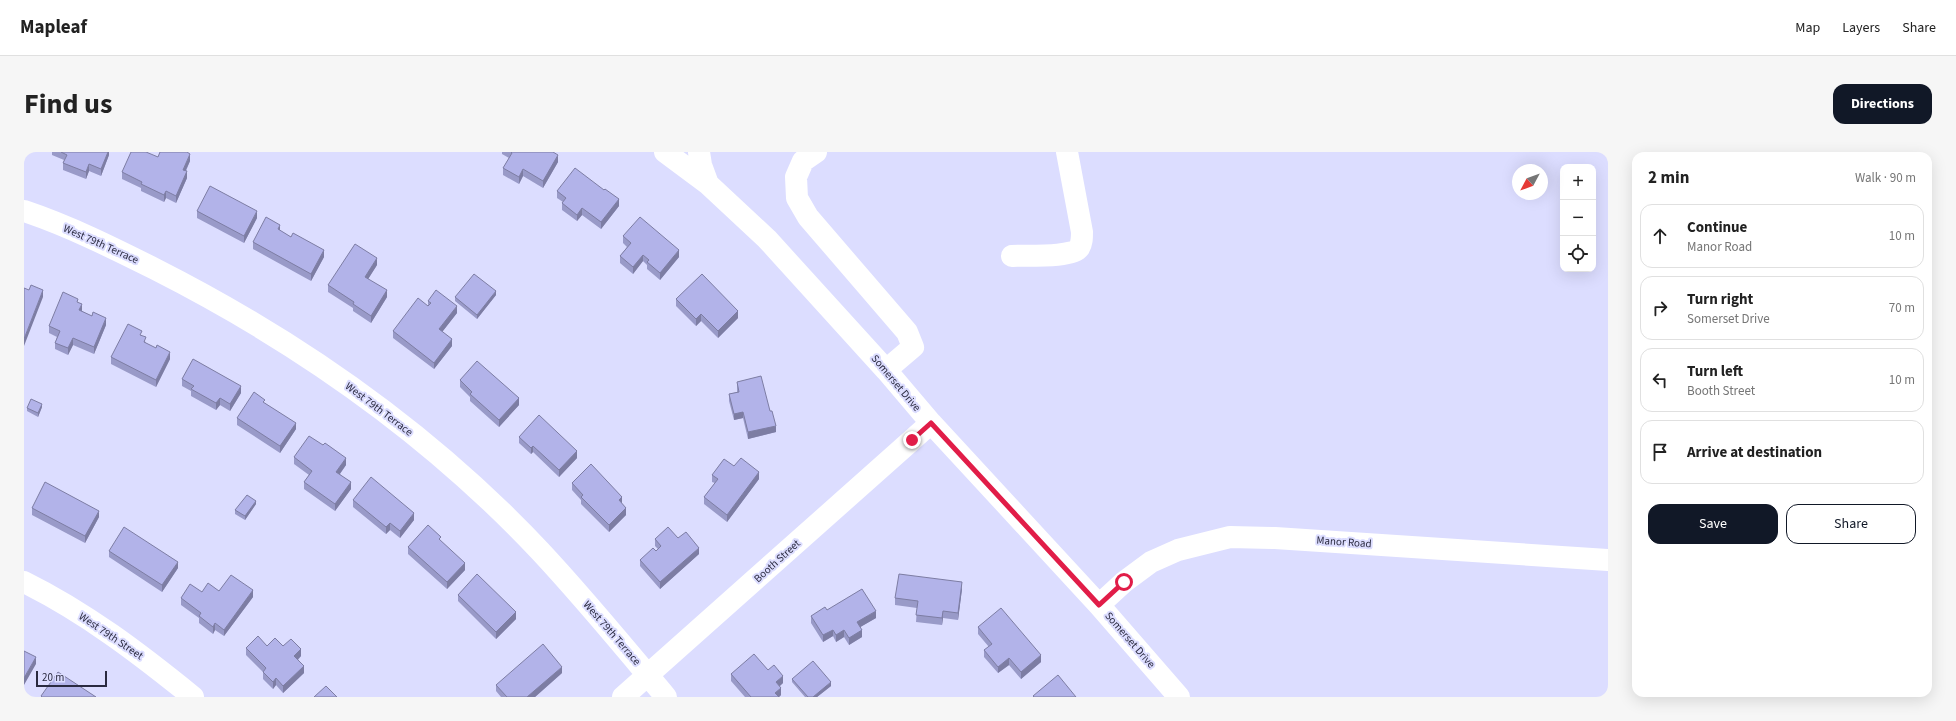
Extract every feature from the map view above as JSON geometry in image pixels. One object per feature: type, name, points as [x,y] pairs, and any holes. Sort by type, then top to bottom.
[{"type":"street","name":"Somerset Drive","points":[[665,152],[708,184],[768,239],[886,370],[931,423],[1099,605],[1179,697]]},
{"type":"street","points":[[699,152],[701,165],[708,184]]},
{"type":"street","points":[[816,152],[803,161],[796,177],[797,198],[808,217],[907,332],[912,347],[886,370]]},
{"type":"street","points":[[1012,256],[1069,254],[1079,249],[1082,241],[1082,232],[1067,152]]},
{"type":"street","name":"West 79th Terrace","points":[[24,211],[110,246],[206,295],[284,342],[354,390],[429,448],[492,503],[540,551],[666,697]]},
{"type":"street","name":"Booth Street","points":[[623,697],[931,423]]},
{"type":"street","name":"Manor Road","points":[[1099,605],[1124,582],[1151,562],[1178,550],[1230,538],[1275,538],[1608,560]]},
{"type":"street","name":"West 79th Street","points":[[24,582],[103,628],[153,664],[193,697]]},
{"type":"building","points":[[61,152],[108,152],[101,169],[89,164],[86,172],[63,163],[67,155]]},
{"type":"building","points":[[131,152],[146,152],[158,157],[160,152],[187,152],[190,154],[183,170],[187,171],[176,196],[166,191],[164,195],[141,184],[142,182],[122,172]]},
{"type":"building","points":[[511,152],[553,152],[558,155],[543,181],[523,169],[519,177],[503,168],[512,153]]},
{"type":"building","points":[[575,168],[604,190],[605,189],[619,199],[601,222],[582,208],[577,215],[562,203],[566,198],[557,191]]},
{"type":"building","points":[[210,186],[257,211],[244,236],[197,211]]},
{"type":"building","points":[[266,217],[280,225],[278,229],[291,237],[293,233],[324,250],[311,274],[253,242]]},
{"type":"building","points":[[640,217],[679,250],[660,273],[647,262],[649,260],[643,255],[633,267],[620,256],[631,243],[623,236]]},
{"type":"building","points":[[355,244],[377,258],[365,277],[387,290],[371,316],[353,304],[354,302],[328,285]]},
{"type":"building","points":[[474,274],[496,291],[477,315],[455,297]]},
{"type":"building","points":[[702,274],[738,311],[718,331],[701,314],[696,319],[676,299]]},
{"type":"building","points":[[31,285],[43,290],[24,339],[24,288],[29,290]]},
{"type":"building","points":[[436,290],[457,306],[439,329],[452,339],[434,363],[393,331],[418,298],[428,306],[431,303],[428,301]]},
{"type":"building","points":[[63,292],[78,299],[77,302],[82,304],[79,310],[92,316],[93,312],[106,318],[94,347],[73,338],[68,348],[55,343],[60,331],[49,326]]},
{"type":"building","points":[[128,324],[142,331],[140,335],[146,337],[144,342],[156,348],[157,345],[170,352],[156,380],[111,357]]},
{"type":"building","points":[[193,359],[241,386],[230,404],[220,398],[216,403],[191,389],[194,386],[182,379]]},
{"type":"building","points":[[477,361],[519,398],[499,420],[470,394],[472,392],[460,380]]},
{"type":"building","points":[[761,376],[770,411],[772,411],[776,426],[748,432],[743,412],[734,414],[729,394],[739,392],[737,382]]},
{"type":"building","points":[[254,392],[265,400],[263,402],[296,423],[280,446],[237,418]]},
{"type":"building","points":[[31,399],[42,404],[38,413],[27,408]]},
{"type":"building","points":[[539,415],[577,451],[559,470],[533,446],[531,448],[519,437]]},
{"type":"building","points":[[309,436],[323,445],[325,443],[346,458],[336,472],[351,482],[335,504],[304,482],[312,471],[294,457]]},
{"type":"building","points":[[741,458],[759,472],[727,515],[704,497],[718,479],[712,475],[724,459],[734,466]]},
{"type":"building","points":[[591,464],[622,497],[619,500],[626,508],[609,525],[581,497],[583,495],[572,483]]},
{"type":"building","points":[[371,477],[414,513],[400,531],[390,523],[386,527],[353,500]]},
{"type":"building","points":[[45,482],[99,511],[85,536],[32,508]]},
{"type":"building","points":[[247,495],[256,501],[245,516],[235,510]]},
{"type":"building","points":[[428,525],[441,537],[439,539],[465,563],[447,582],[408,547]]},
{"type":"building","points":[[124,527],[178,562],[162,585],[109,551]]},
{"type":"building","points":[[668,527],[678,538],[686,532],[699,548],[660,582],[640,560],[653,548],[656,551],[661,546],[655,539]]},
{"type":"building","points":[[477,574],[516,612],[496,632],[458,595]]},
{"type":"building","points":[[899,574],[962,582],[958,613],[943,611],[942,618],[916,615],[918,601],[895,598]]},
{"type":"building","points":[[231,575],[253,590],[224,630],[215,623],[213,627],[199,616],[201,613],[181,598],[190,584],[202,592],[208,583],[219,591]]},
{"type":"building","points":[[862,589],[876,611],[857,622],[862,630],[849,638],[844,630],[836,635],[833,630],[823,635],[811,616],[825,607],[827,610]]},
{"type":"building","points":[[1001,608],[1041,655],[1021,672],[1009,658],[998,667],[984,650],[992,644],[978,627]]},
{"type":"building","points":[[258,636],[267,646],[275,638],[283,646],[291,639],[301,649],[294,656],[304,666],[283,686],[276,678],[273,682],[263,672],[266,668],[246,648]]},
{"type":"building","points":[[543,644],[562,667],[527,697],[507,697],[496,685]]},
{"type":"building","points":[[24,651],[36,657],[24,678]]},
{"type":"building","points":[[754,654],[768,670],[774,665],[783,676],[776,682],[781,688],[775,693],[779,697],[751,697],[731,674]]},
{"type":"building","points":[[813,661],[831,682],[813,697],[808,697],[792,679]]},
{"type":"building","points":[[58,672],[96,697],[42,697],[41,696]]},
{"type":"building","points":[[1058,675],[1076,697],[1033,696]]},
{"type":"building","points":[[326,686],[337,697],[314,697]]},
{"type":"route","points":[[912,440],[931,423],[1099,605],[1124,582]]}]
